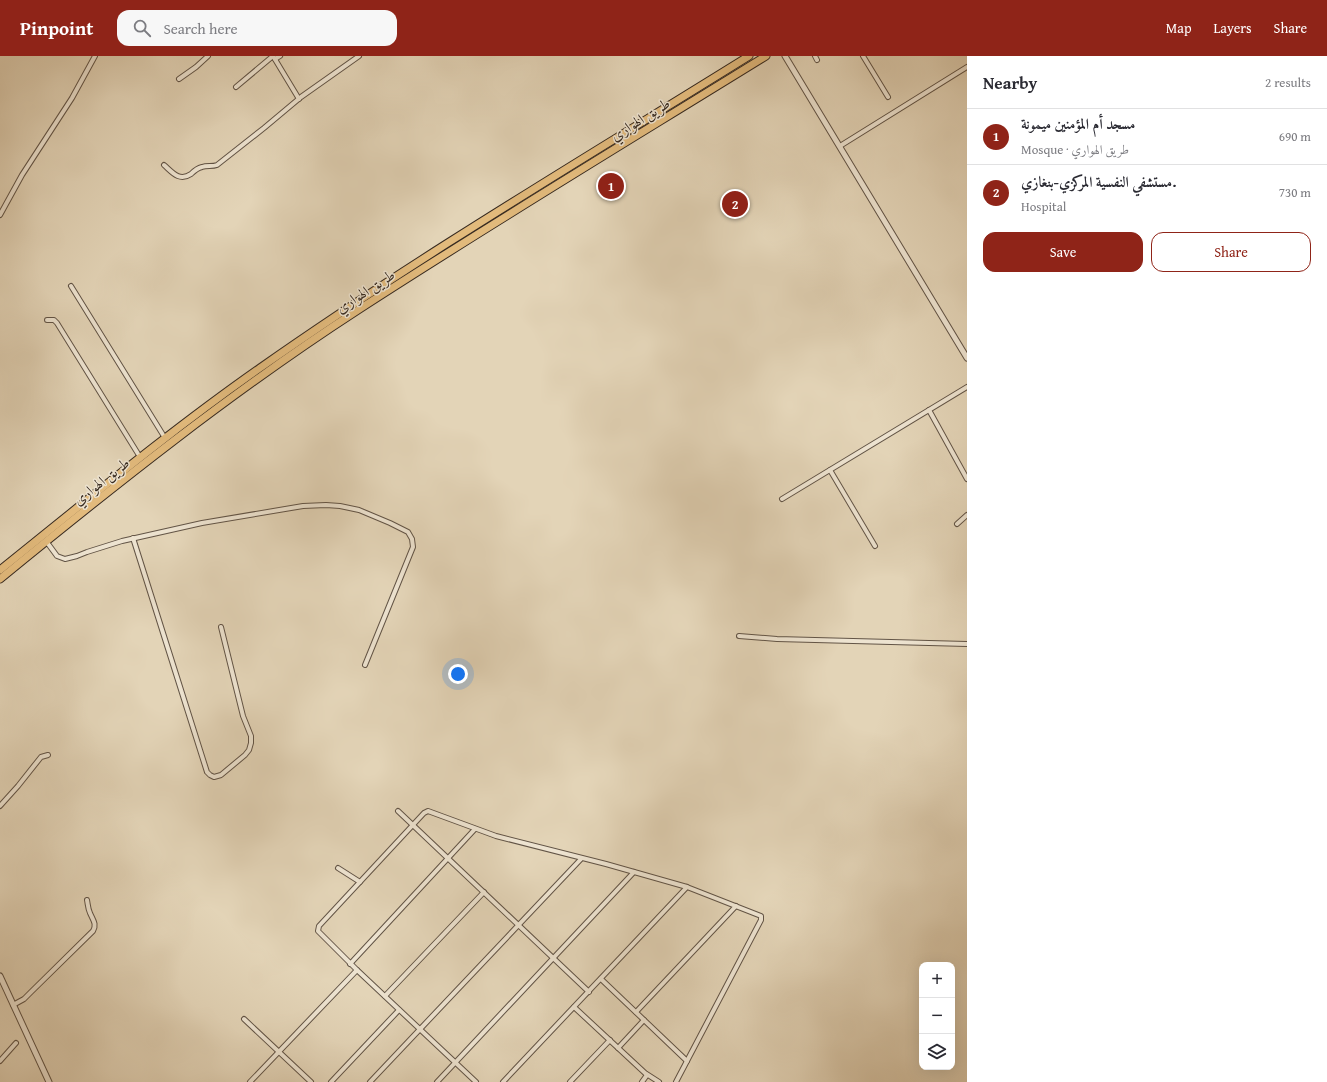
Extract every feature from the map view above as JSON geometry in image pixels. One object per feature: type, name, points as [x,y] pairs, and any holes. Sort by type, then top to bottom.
[{"type":"highway","name":"طريق الهواري","points":[[0,570],[165,438],[266,364],[420,260],[750,56]]},
{"type":"highway","name":"طريق الهواري","points":[[0,579],[179,437],[255,381],[358,310],[424,267],[766,56]]},
{"type":"highway","points":[[420,260],[424,267]]},
{"type":"street","points":[[0,215],[22,175],[72,98],[95,56]]},
{"type":"street","points":[[179,79],[208,56]]},
{"type":"street","points":[[236,87],[274,57],[280,56]]},
{"type":"street","points":[[164,164],[175,175],[181,177],[187,176],[200,167],[217,165],[299,99],[359,56]]},
{"type":"street","points":[[785,56],[967,358]]},
{"type":"street","points":[[863,56],[888,97]]},
{"type":"street","points":[[274,57],[299,99]]},
{"type":"street","points":[[840,146],[967,67]]},
{"type":"street","points":[[71,286],[165,438]]},
{"type":"street","points":[[47,320],[54,320],[58,323],[140,458]]},
{"type":"street","points":[[782,499],[967,387]]},
{"type":"street","points":[[929,410],[967,479]]},
{"type":"street","points":[[830,470],[875,546]]},
{"type":"street","points":[[46,541],[57,556],[65,559],[133,538],[202,523],[303,506],[340,506],[359,510],[375,516],[405,530],[411,536],[413,547],[365,665]]},
{"type":"street","points":[[957,524],[967,515]]},
{"type":"street","points":[[133,538],[207,772],[212,776],[217,777],[221,776],[242,759],[249,750],[251,743],[251,736],[243,716],[221,627]]},
{"type":"street","points":[[739,636],[785,639],[967,644]]},
{"type":"street","points":[[0,806],[41,757],[48,754]]},
{"type":"street","points":[[398,811],[589,992]]},
{"type":"street","points":[[476,1082],[350,964],[319,933],[318,928],[424,813],[428,811],[516,842],[687,887],[759,915],[761,920],[676,1082]]},
{"type":"street","points":[[350,964],[476,829]]},
{"type":"street","points":[[370,1082],[581,859]]},
{"type":"street","points":[[338,868],[360,882]]},
{"type":"street","points":[[437,1082],[634,872]]},
{"type":"street","points":[[503,1082],[687,887]]},
{"type":"street","points":[[385,996],[484,892]]},
{"type":"street","points":[[13,1005],[31,992],[93,931],[96,924],[90,914],[87,900]]},
{"type":"street","points":[[636,1012],[736,906]]},
{"type":"street","points":[[250,1082],[357,970]]},
{"type":"street","points":[[0,976],[48,1082]]},
{"type":"street","points":[[601,979],[687,1061]]},
{"type":"street","points":[[574,1007],[647,1075],[660,1082]]},
{"type":"street","points":[[330,1082],[399,1010]]},
{"type":"street","points":[[244,1020],[311,1082]]},
{"type":"street","points":[[618,1048],[644,1020]]},
{"type":"street","points":[[570,1082],[610,1040]]},
{"type":"street","points":[[0,1062],[16,1043]]},
{"type":"street","points":[[642,1082],[647,1075]]},
{"type":"place","name":"مسجد أم المؤمنين ميمونة","points":[[611,186]]},
{"type":"place","name":"مستشفي النفسية المركزي-بنغازي.","points":[[735,204]]}]
